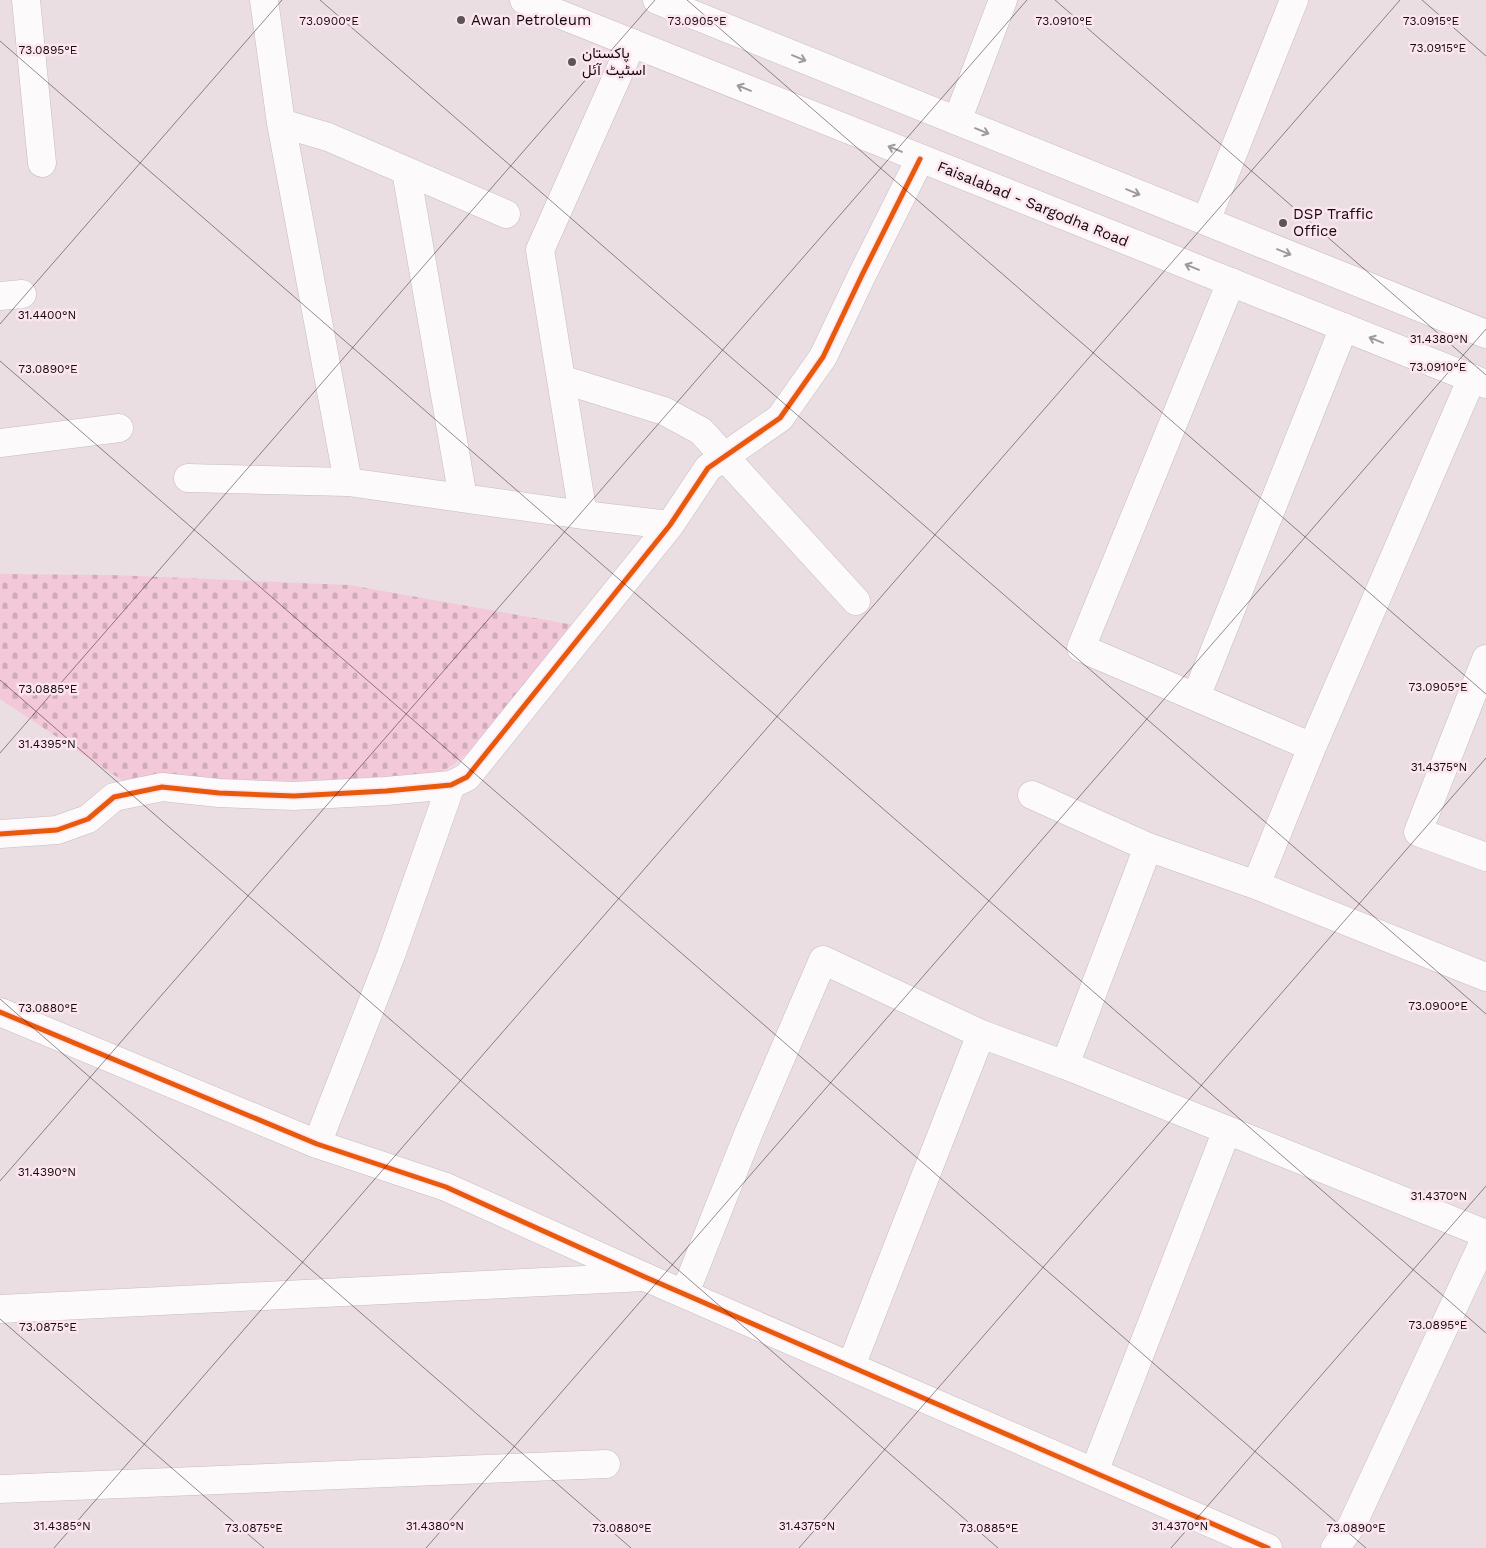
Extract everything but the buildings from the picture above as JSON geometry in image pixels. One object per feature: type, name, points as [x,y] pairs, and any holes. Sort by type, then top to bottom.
[{"type":"street","points":[[26,0],[42,162]]},
{"type":"street","points":[[264,0],[281,123],[348,482]]},
{"type":"street","name":"Faisalabad - Sargodha Road","points":[[524,0],[1479,381]]},
{"type":"street","points":[[657,0],[1486,334]]},
{"type":"street","points":[[957,121],[1003,0]]},
{"type":"street","points":[[1206,221],[1294,0]]},
{"type":"street","points":[[584,515],[540,250],[632,43]]},
{"type":"street","points":[[281,123],[328,137],[506,214]]},
{"type":"street","points":[[0,834],[56,830],[88,819],[114,796],[162,787],[219,793],[294,796],[386,791],[451,784],[467,777],[670,526],[708,468],[780,418],[823,358],[920,159]]},
{"type":"street","points":[[406,170],[463,498]]},
{"type":"street","points":[[1231,282],[1081,648],[1312,747]]},
{"type":"street","points":[[1196,697],[1344,327]]},
{"type":"street","points":[[561,380],[664,410],[701,431],[856,601]]},
{"type":"street","points":[[1256,885],[1312,747],[1479,381]]},
{"type":"street","points":[[0,443],[119,428]]},
{"type":"street","points":[[188,478],[348,482],[670,526]]},
{"type":"street","points":[[1486,659],[1418,832],[1486,857]]},
{"type":"street","points":[[318,1144],[390,955],[451,784]]},
{"type":"street","points":[[1032,795],[1148,847],[1256,885],[1486,977]]},
{"type":"street","points":[[1065,1065],[1148,847]]},
{"type":"street","points":[[685,1293],[750,1132],[823,960],[981,1034],[1065,1065],[1486,1236],[1352,1525],[1335,1548]]},
{"type":"street","points":[[0,1012],[318,1144],[446,1187],[645,1277],[1268,1548]]},
{"type":"street","points":[[851,1366],[981,1034]]},
{"type":"street","points":[[1094,1472],[1227,1130]]},
{"type":"street","points":[[0,1309],[645,1277]]},
{"type":"street","points":[[0,1489],[606,1464]]},
{"type":"green space","points":[[0,574],[112,575],[349,585],[591,628],[505,723],[453,765],[397,799],[126,783],[0,699]]},
{"type":"cycle path","points":[[0,834],[57,830],[88,819],[114,797],[162,787],[219,793],[294,796],[451,785],[467,777],[670,525],[708,468],[780,418],[823,357],[920,159]]},
{"type":"cycle path","points":[[0,1012],[317,1144],[446,1187],[645,1277],[1268,1548]]},
{"type":"place","name":"Awan Petroleum","points":[[461,20]]},
{"type":"place","name":"پاکستان اسٹیٹ آئل","points":[[572,62]]},
{"type":"place","name":"DSP Traffic Office","points":[[1283,223]]}]
